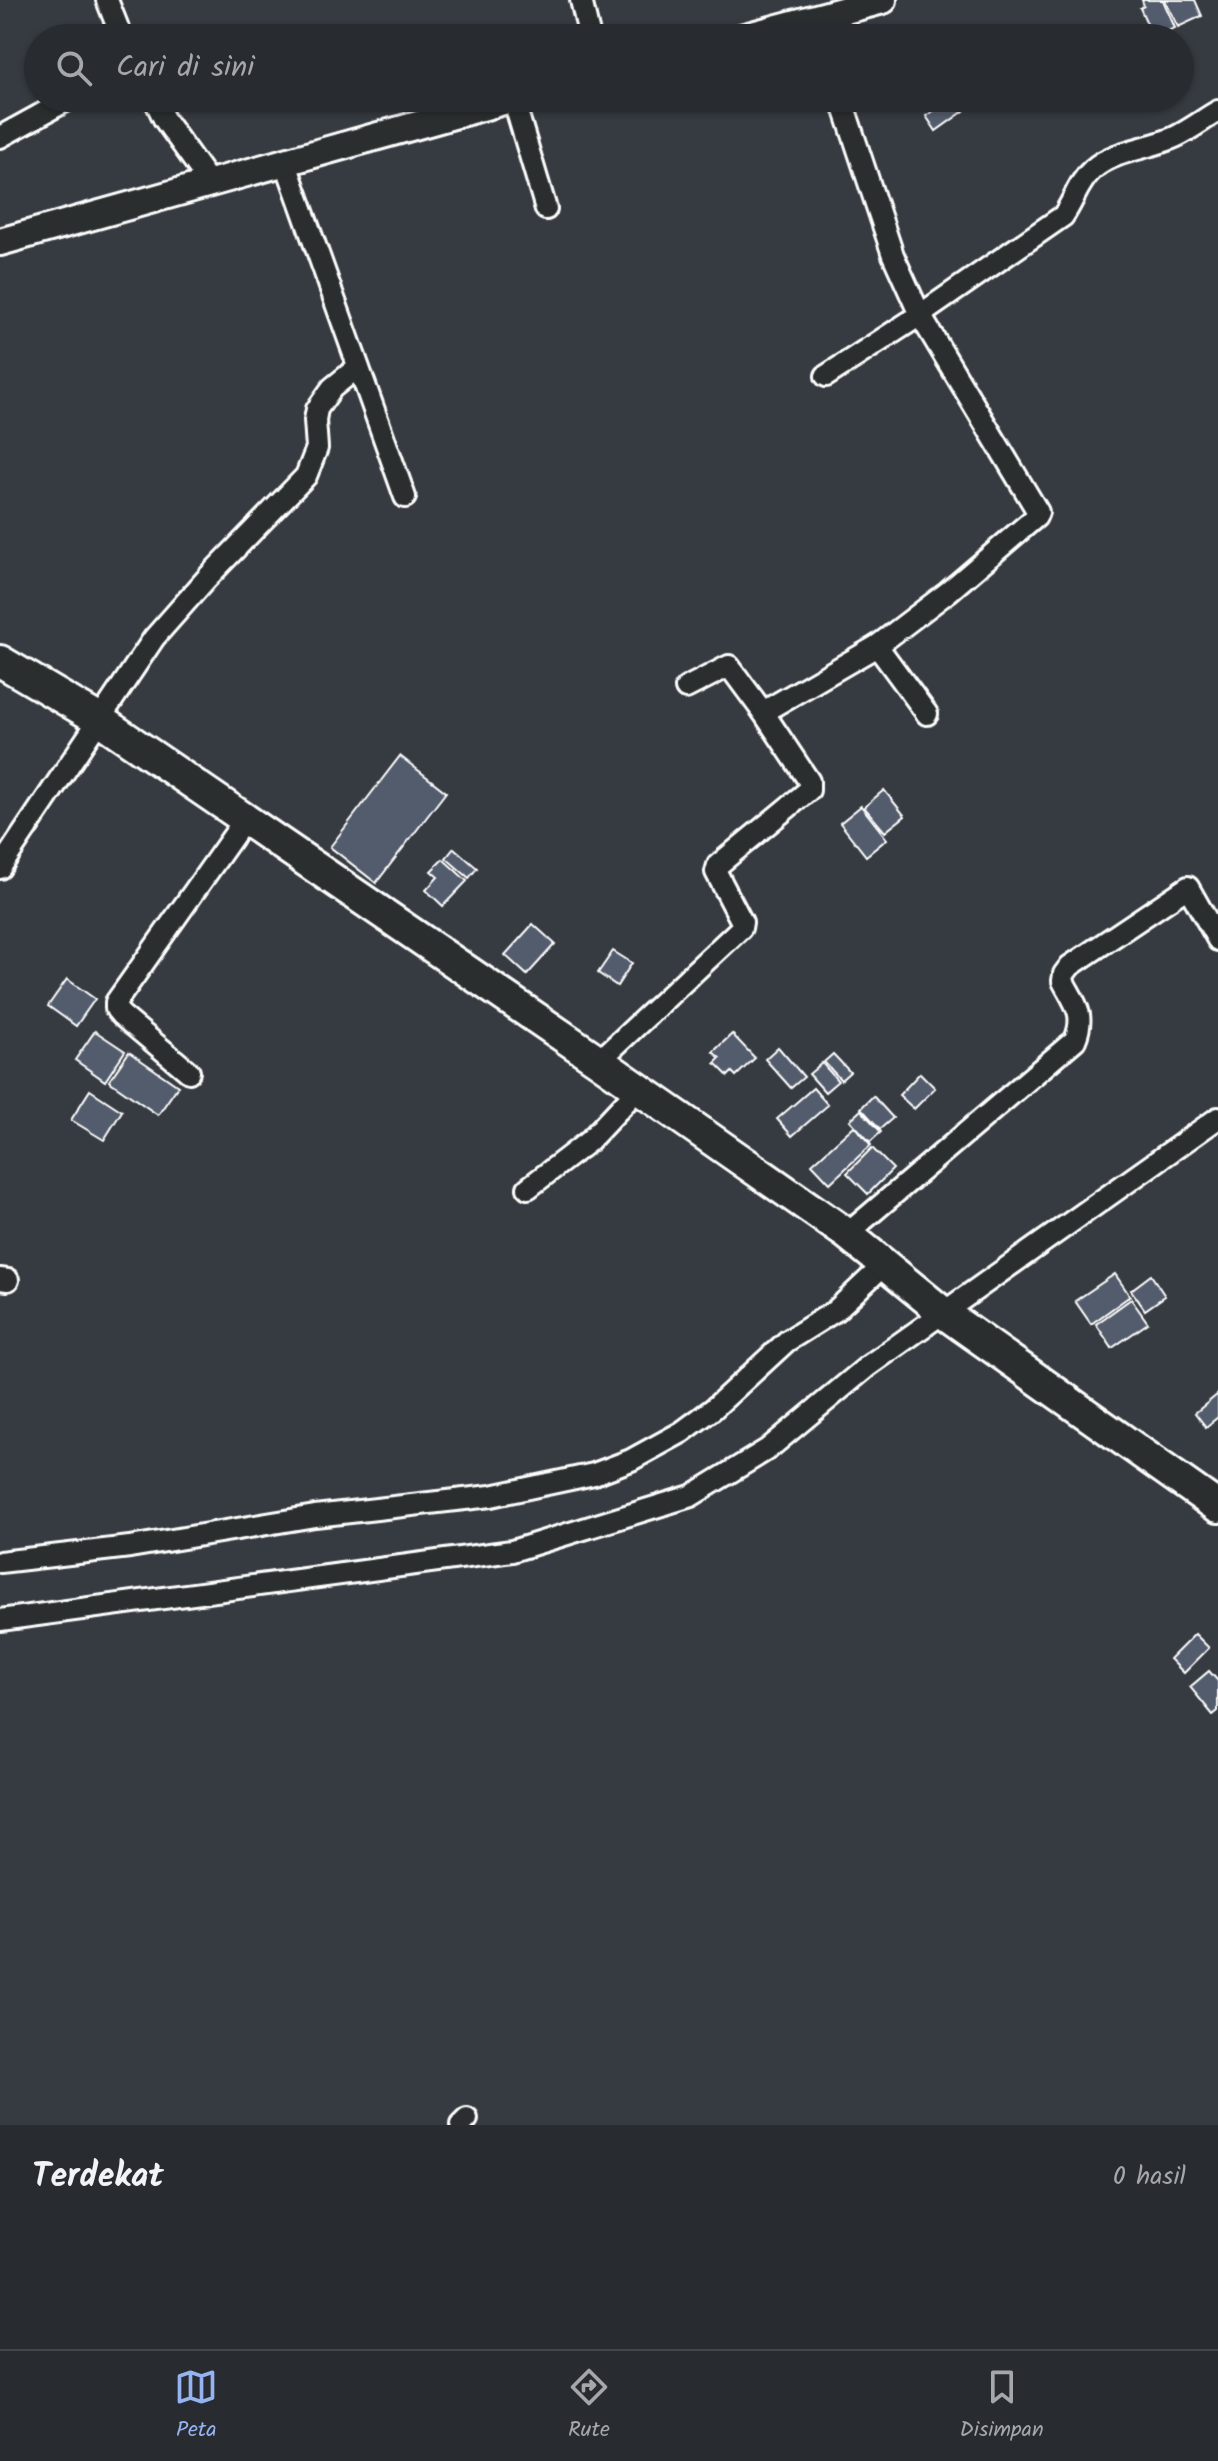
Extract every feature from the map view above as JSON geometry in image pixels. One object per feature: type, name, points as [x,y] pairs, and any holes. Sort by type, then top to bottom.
[{"type":"highway","points":[[0,661],[100,720],[599,1061],[847,1234],[945,1314],[1218,1507]]},
{"type":"main road","points":[[823,24],[844,5],[883,0]]},
{"type":"main road","points":[[0,242],[463,112]]},
{"type":"street","points":[[107,0],[116,24]]},
{"type":"street","points":[[581,0],[587,24]]},
{"type":"street","points":[[826,376],[1063,216],[1080,183],[1094,167],[1125,153],[1174,138],[1218,111]]},
{"type":"street","points":[[0,137],[46,112]]},
{"type":"street","points":[[161,112],[209,182]]},
{"type":"street","points":[[518,112],[546,209]]},
{"type":"street","points":[[763,712],[877,646],[948,592],[1036,517],[1038,512],[920,315],[893,255],[846,112]]},
{"type":"street","points":[[285,161],[405,497]]},
{"type":"street","points":[[0,868],[154,638],[207,578],[306,476],[317,448],[317,409],[332,388],[358,367]]},
{"type":"street","points":[[877,646],[927,714]]},
{"type":"street","points":[[599,1061],[741,928],[742,922],[716,872],[718,865],[809,790],[809,781],[728,665],[686,688]]},
{"type":"street","points":[[189,1072],[121,1015],[116,1009],[116,1002],[246,818]]},
{"type":"street","points":[[847,1234],[1075,1040],[1080,1027],[1080,1014],[1063,981],[1070,966],[1188,887],[1218,940]]},
{"type":"street","points":[[528,1188],[589,1141],[638,1089]]},
{"type":"street","points":[[0,1620],[512,1551],[691,1496],[768,1449],[868,1366],[1218,1118]]},
{"type":"street","points":[[0,1562],[130,1547],[361,1510],[491,1496],[594,1474],[631,1460],[682,1432],[713,1409],[787,1341],[835,1311],[885,1264]]},
{"type":"building","points":[[1142,0],[1163,0],[1173,24],[1147,24],[1140,8],[1144,6]]},
{"type":"building","points":[[1165,0],[1195,0],[1202,16],[1177,24]]},
{"type":"building","points":[[932,112],[963,112],[936,131],[926,116]]},
{"type":"building","points":[[400,756],[446,792],[376,883],[330,847]]},
{"type":"building","points":[[884,790],[905,816],[885,832],[864,807]]},
{"type":"building","points":[[861,806],[887,839],[866,856],[840,823]]},
{"type":"building","points":[[454,848],[477,868],[469,878],[446,858]]},
{"type":"building","points":[[443,859],[467,881],[443,906],[426,890],[438,877],[431,871]]},
{"type":"building","points":[[533,924],[555,944],[527,975],[505,955]]},
{"type":"building","points":[[613,951],[632,963],[617,986],[598,973]]},
{"type":"building","points":[[67,979],[95,999],[76,1026],[48,1006]]},
{"type":"building","points":[[95,1031],[125,1051],[105,1081],[75,1060]]},
{"type":"building","points":[[732,1034],[755,1058],[736,1076],[732,1072],[728,1076],[715,1063],[720,1058],[713,1052]]},
{"type":"building","points":[[778,1047],[804,1077],[791,1088],[765,1059]]},
{"type":"building","points":[[129,1052],[178,1086],[158,1115],[109,1081]]},
{"type":"building","points":[[833,1054],[850,1072],[841,1080],[824,1062]]},
{"type":"building","points":[[822,1063],[838,1081],[825,1092],[809,1074]]},
{"type":"building","points":[[920,1073],[935,1088],[914,1109],[899,1095]]},
{"type":"building","points":[[813,1088],[828,1105],[792,1136],[777,1119]]},
{"type":"building","points":[[90,1090],[122,1111],[104,1140],[71,1120]]},
{"type":"building","points":[[873,1096],[893,1118],[880,1129],[861,1108]]},
{"type":"building","points":[[861,1110],[881,1132],[870,1142],[850,1120]]},
{"type":"building","points":[[854,1126],[871,1145],[830,1183],[812,1164]]},
{"type":"building","points":[[872,1148],[893,1169],[868,1194],[847,1173]]},
{"type":"building","points":[[1115,1274],[1130,1296],[1091,1324],[1075,1301]]},
{"type":"building","points":[[1151,1275],[1165,1296],[1145,1310],[1131,1290]]},
{"type":"building","points":[[1131,1299],[1148,1323],[1112,1348],[1096,1324]]},
{"type":"building","points":[[1218,1394],[1218,1417],[1206,1427],[1195,1413]]},
{"type":"building","points":[[1195,1634],[1209,1648],[1184,1673],[1170,1659]]},
{"type":"building","points":[[1209,1671],[1218,1681],[1218,1711],[1213,1715],[1190,1687]]}]
